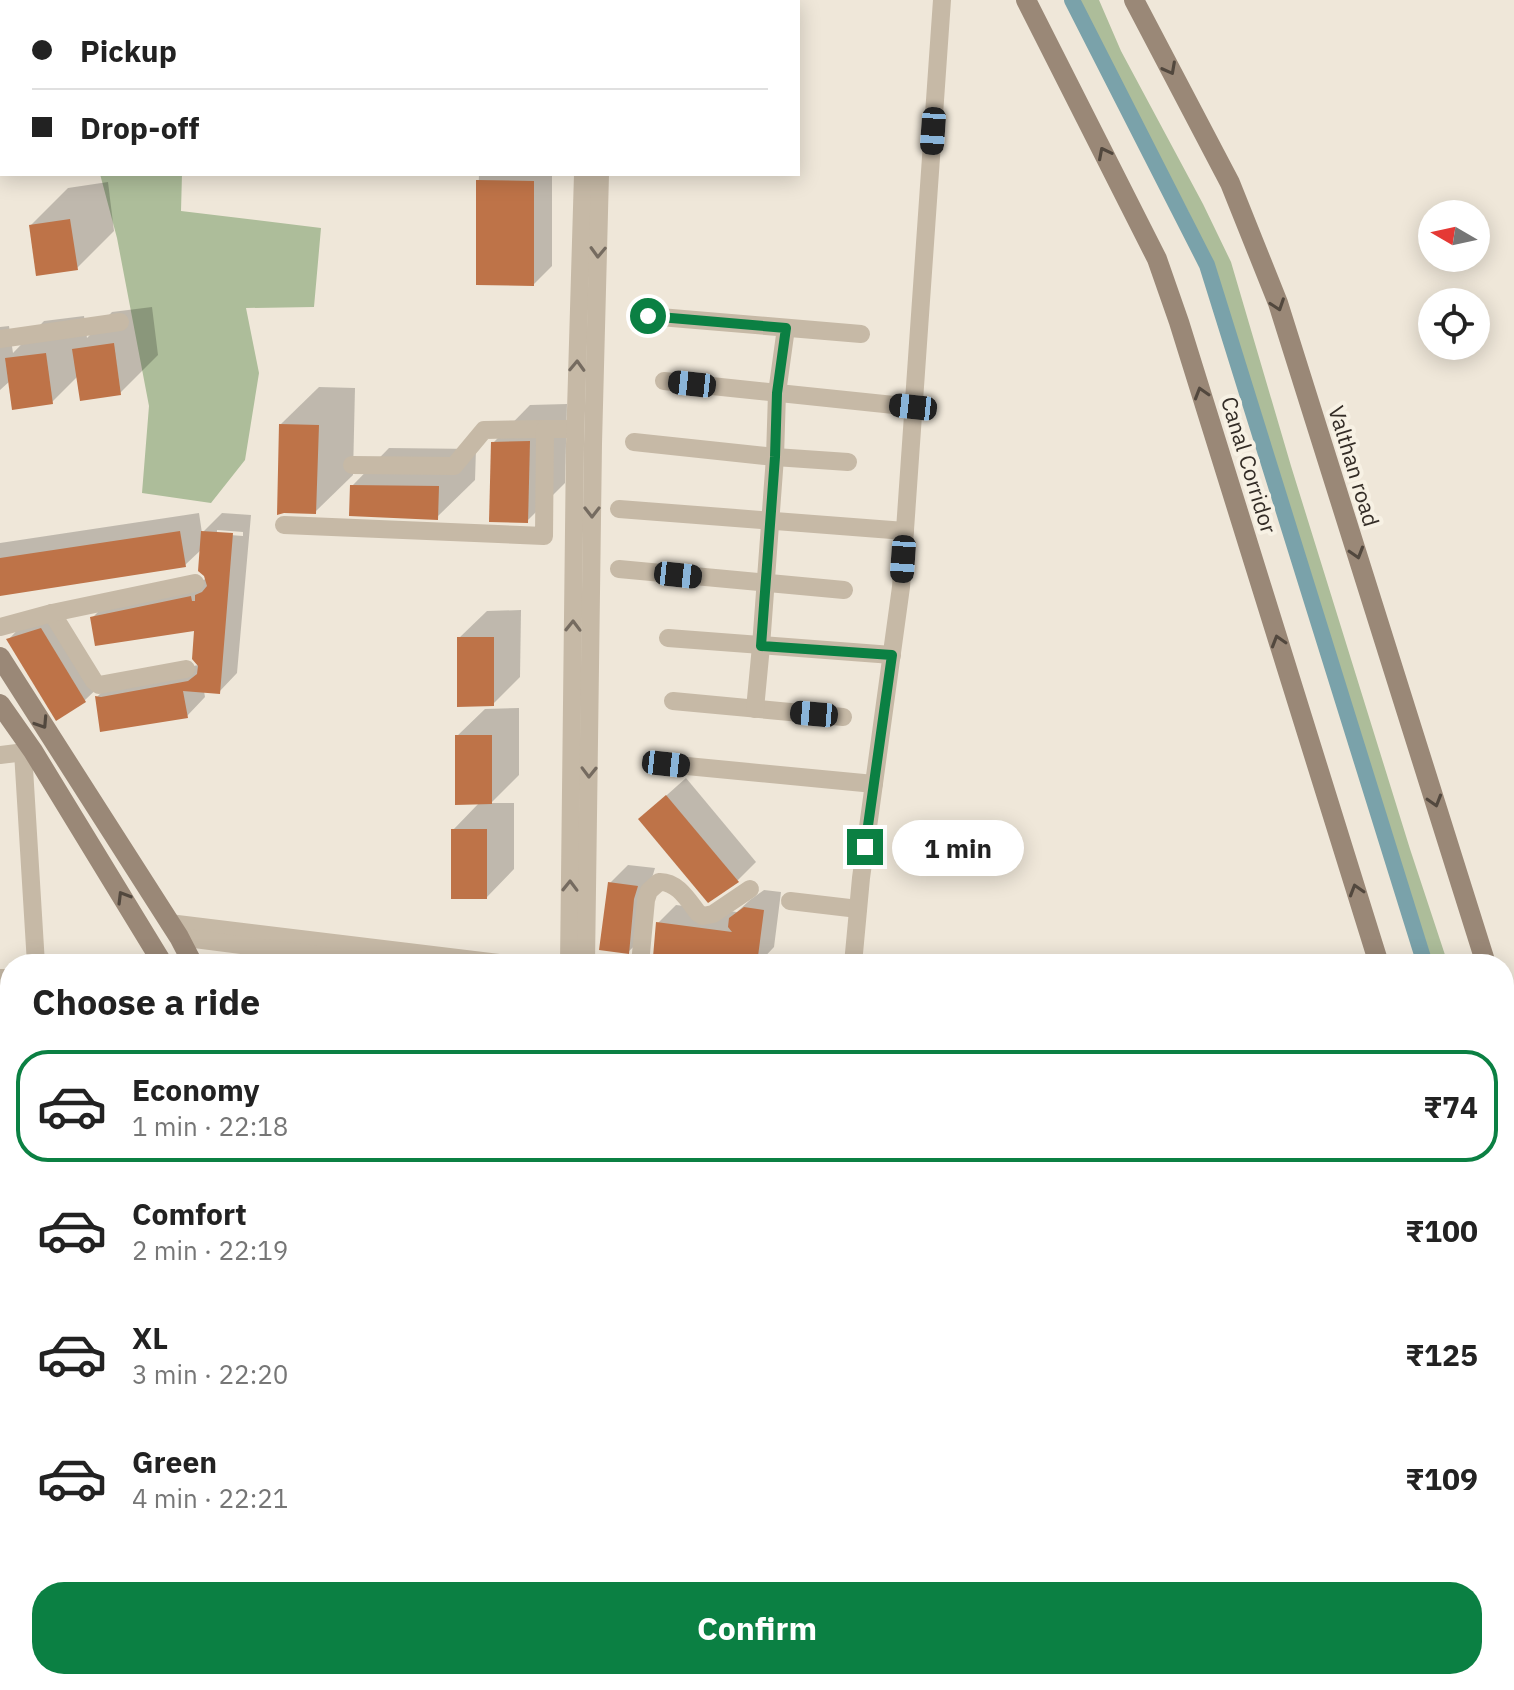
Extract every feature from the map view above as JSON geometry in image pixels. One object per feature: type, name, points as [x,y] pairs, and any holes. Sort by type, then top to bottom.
[{"type":"main road","name":"Canal Corridor","points":[[1026,0],[1157,259],[1376,954]]},
{"type":"main road","name":"Valthan road","points":[[1134,0],[1230,183],[1278,303],[1483,954]]},
{"type":"main road","points":[[0,657],[179,947]]},
{"type":"main road","points":[[0,704],[157,954]]},
{"type":"street","points":[[854,954],[901,587],[942,0]]},
{"type":"street","points":[[569,954],[575,429],[583,176]]},
{"type":"street","points":[[586,954],[600,176]]},
{"type":"street","points":[[648,316],[861,334]]},
{"type":"street","points":[[0,339],[120,322]]},
{"type":"street","points":[[755,709],[775,457],[777,393],[786,328]]},
{"type":"street","points":[[664,381],[913,407]]},
{"type":"street","points":[[284,525],[544,536],[545,429]]},
{"type":"street","points":[[352,465],[454,466],[484,430],[575,429]]},
{"type":"street","points":[[634,442],[848,462]]},
{"type":"street","points":[[619,509],[905,531]]},
{"type":"street","points":[[619,569],[844,590]]},
{"type":"street","points":[[0,627],[195,583]]},
{"type":"street","points":[[52,613],[99,685],[186,669]]},
{"type":"street","points":[[668,638],[892,655]]},
{"type":"street","points":[[673,701],[843,717]]},
{"type":"street","points":[[0,755],[28,752],[36,954]]},
{"type":"street","points":[[666,764],[874,784]]},
{"type":"street","points":[[641,954],[646,900],[649,891],[659,882],[667,881],[674,885],[703,916],[713,914],[750,889]]},
{"type":"street","points":[[790,901],[858,909]]},
{"type":"street","points":[[179,947],[264,954]]},
{"type":"street","points":[[179,947],[314,954]]},
{"type":"green space","points":[[1075,0],[1099,0],[1121,51],[1231,262],[1291,466],[1445,954],[1415,954],[1334,688],[1300,553],[1211,262],[1188,211]]},
{"type":"green space","points":[[101,176],[182,176],[181,211],[321,228],[314,307],[246,308],[259,373],[245,460],[211,503],[142,493],[149,406],[117,238]]},
{"type":"building","points":[[476,180],[534,181],[534,286],[476,285]]},
{"type":"building","points":[[70,219],[78,270],[36,276],[29,225]]},
{"type":"building","points":[[114,343],[121,395],[80,401],[72,349]]},
{"type":"building","points":[[46,353],[53,404],[12,410],[5,358]]},
{"type":"building","points":[[279,424],[319,425],[316,514],[277,515]]},
{"type":"building","points":[[530,441],[528,523],[489,522],[491,442]]},
{"type":"building","points":[[350,485],[439,486],[438,520],[349,516]]},
{"type":"building","points":[[180,531],[186,567],[0,596],[0,558]]},
{"type":"building","points":[[201,531],[233,533],[220,694],[183,691],[188,718],[100,732],[95,696],[188,681],[197,674],[198,666],[192,659],[194,631],[95,646],[90,617],[191,596],[195,601],[195,595],[207,586],[204,576],[198,571]]},
{"type":"building","points":[[41,628],[86,702],[56,721],[6,639]]},
{"type":"building","points":[[457,637],[494,637],[494,706],[457,707]]},
{"type":"building","points":[[455,735],[492,735],[492,804],[455,805]]},
{"type":"building","points":[[666,795],[739,882],[708,903],[638,819]]},
{"type":"building","points":[[451,829],[487,829],[487,899],[451,899]]},
{"type":"building","points":[[608,882],[638,886],[629,954],[599,950]]},
{"type":"building","points":[[744,907],[764,910],[758,954],[653,954],[656,922],[732,932],[728,927],[729,918]]},
{"type":"waterway","points":[[1072,0],[1207,265],[1422,954]]},
{"type":"route","points":[[648,316],[786,328],[777,393],[761,646],[892,655],[865,847]]}]
